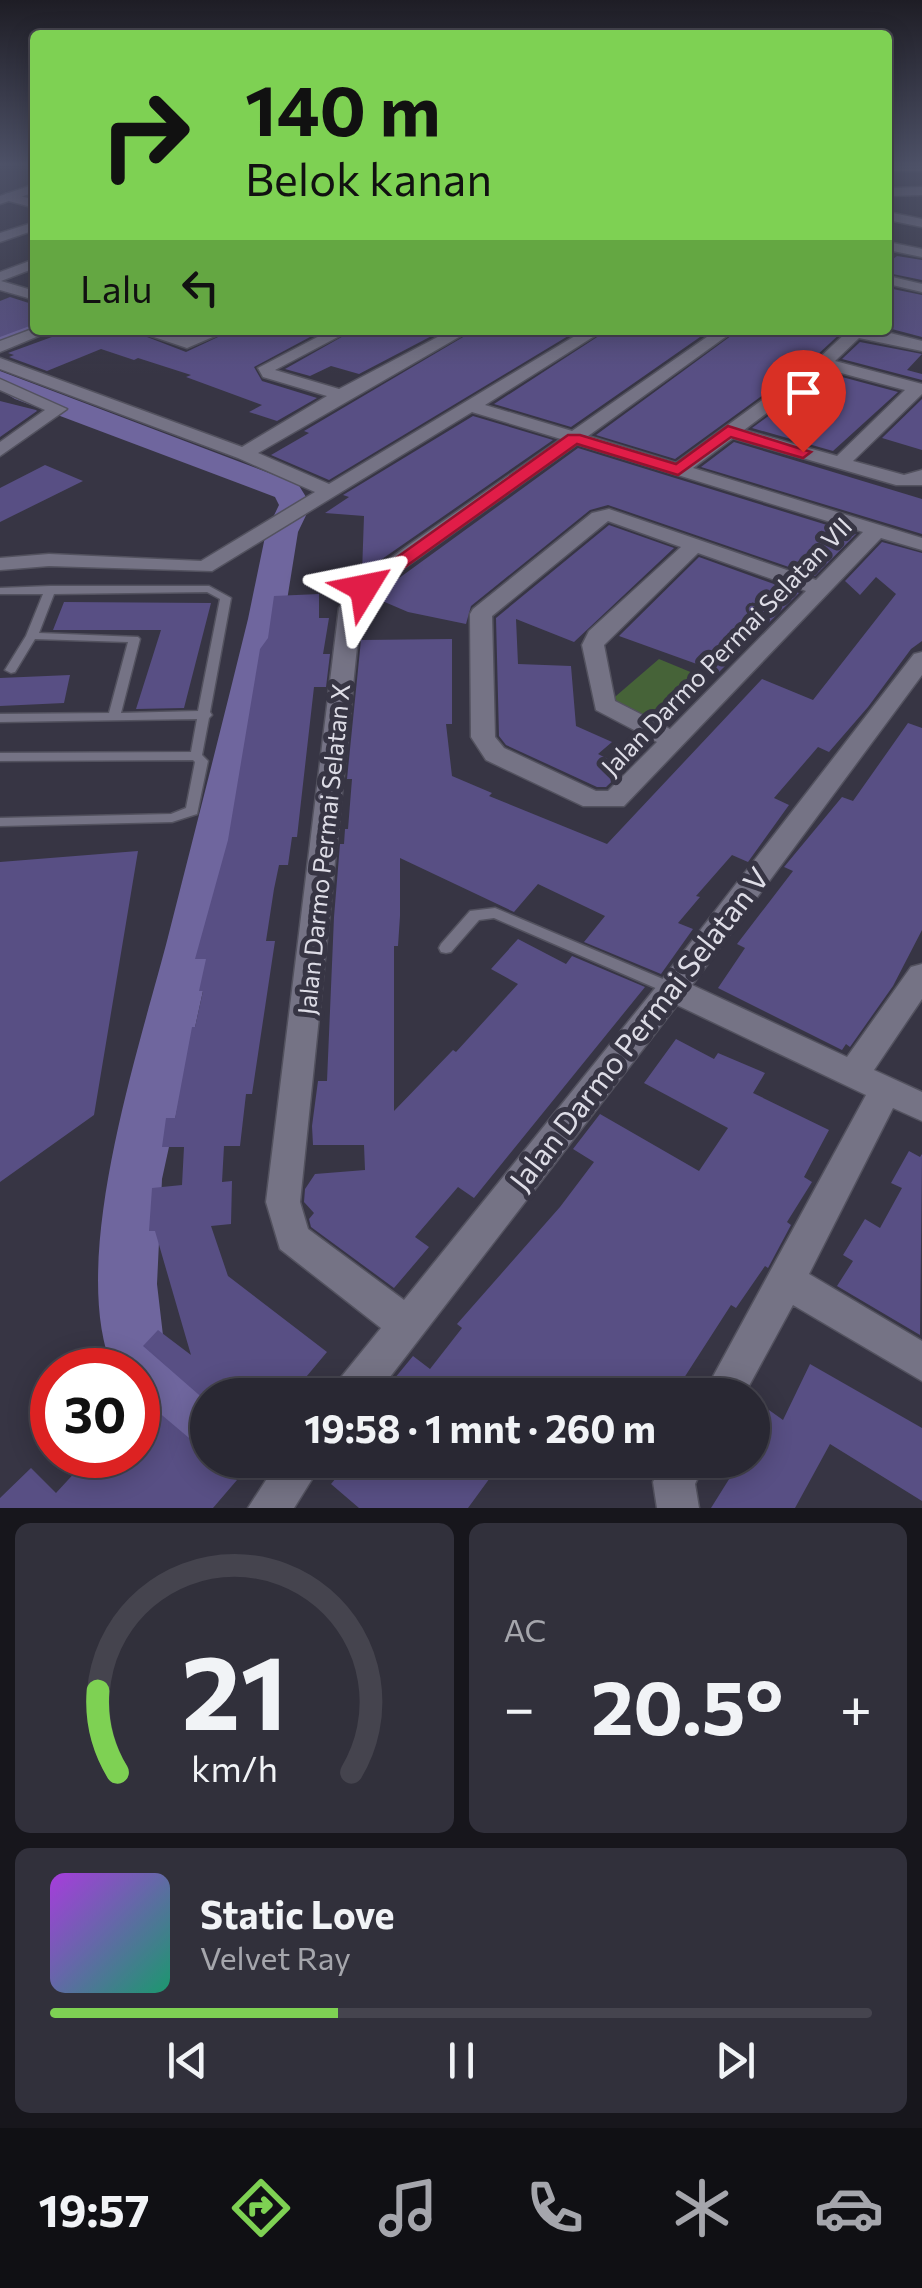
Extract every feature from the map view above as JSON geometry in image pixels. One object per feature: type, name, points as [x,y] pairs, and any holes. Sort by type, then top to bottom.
[{"type":"street","points":[[892,247],[922,253]]},
{"type":"street","points":[[0,276],[30,265]]},
{"type":"street","points":[[892,281],[922,288]]},
{"type":"street","points":[[0,285],[30,294]]},
{"type":"street","points":[[0,347],[32,335]]},
{"type":"street","points":[[157,335],[194,343],[211,335]]},
{"type":"street","points":[[333,335],[266,368],[269,373],[341,395]]},
{"type":"street","points":[[244,454],[341,395],[454,335]]},
{"type":"street","points":[[0,564],[49,560],[186,568],[216,562],[588,335]]},
{"type":"street","name":"Jalan Darmo Permai Selatan X","points":[[404,1324],[293,1238],[283,1202],[350,608],[364,588],[721,335]]},
{"type":"street","points":[[678,470],[823,363],[853,335]]},
{"type":"street","points":[[879,335],[922,346]]},
{"type":"street","points":[[0,363],[244,454],[332,492]]},
{"type":"street","points":[[823,363],[919,388]]},
{"type":"street","points":[[0,384],[58,409],[0,450]]},
{"type":"street","points":[[840,463],[919,388]]},
{"type":"street","points":[[470,406],[922,544]]},
{"type":"street","points":[[728,431],[912,479]]},
{"type":"street","name":"Jalan Darmo Permai Selatan VII","points":[[695,545],[603,516],[482,614],[482,717],[486,746],[495,754],[592,800],[615,800],[876,530]]},
{"type":"street","points":[[673,740],[604,705],[594,640],[695,545],[817,588]]},
{"type":"street","name":"Jalan Darmo Permai Selatan V","points":[[364,1378],[672,989],[922,659]]},
{"type":"street","points":[[733,1378],[787,1281],[870,1081],[922,975]]},
{"type":"street","points":[[672,989],[922,1107]]},
{"type":"street","points":[[787,1281],[922,1362]]},
{"type":"street","points":[[269,1508],[291,1478]]},
{"type":"street","points":[[676,1478],[678,1508]]},
{"type":"lane","points":[[11,670],[32,636],[50,589]]},
{"type":"lane","points":[[0,591],[220,592],[226,598],[196,756]]},
{"type":"lane","points":[[32,636],[134,638],[114,716]]},
{"type":"lane","points":[[0,718],[206,714]]},
{"type":"lane","points":[[0,757],[196,756],[202,761],[192,810],[184,815],[0,822]]},
{"type":"lane","points":[[446,948],[476,915],[495,913],[672,989]]},
{"type":"green space","points":[[659,659],[705,678],[655,723],[609,702]]},
{"type":"building","points":[[897,256],[922,260],[922,280],[892,274],[892,260]]},
{"type":"building","points":[[892,289],[922,295],[922,337],[892,329]]},
{"type":"building","points":[[10,297],[30,303],[30,326],[0,337],[0,301]]},
{"type":"building","points":[[57,335],[142,335],[186,352],[222,335],[314,335],[254,367],[262,381],[317,398],[277,421],[249,412],[262,405],[138,358],[101,349],[47,371],[9,357],[14,355],[8,353]]},
{"type":"building","points":[[345,335],[433,335],[359,374],[331,366],[310,376],[285,369]]},
{"type":"building","points":[[467,335],[570,335],[329,480],[271,455],[309,433],[304,431]]},
{"type":"building","points":[[600,335],[703,335],[571,427],[494,404]]},
{"type":"building","points":[[732,335],[839,335],[815,357],[675,459],[596,435]]},
{"type":"building","points":[[860,342],[922,354],[907,370],[922,374],[922,380],[842,359]]},
{"type":"building","points":[[827,373],[898,392],[833,451],[752,428]]},
{"type":"building","points":[[922,399],[922,450],[882,438]]},
{"type":"building","points":[[0,401],[36,410],[37,411],[0,437]]},
{"type":"building","points":[[473,416],[553,440],[362,573],[364,516],[325,513],[349,497],[343,495]]},
{"type":"building","points":[[734,442],[922,499],[922,534],[701,467]]},
{"type":"building","points":[[578,448],[856,534],[815,576],[608,505],[590,510],[471,606],[466,624],[408,612],[373,597]]},
{"type":"building","points":[[45,465],[83,481],[0,522],[0,488]]},
{"type":"building","points":[[609,525],[674,548],[574,642],[516,619],[518,664],[571,666],[576,726],[612,742],[598,754],[626,768],[606,787],[597,787],[506,745],[499,736],[496,618]]},
{"type":"building","points":[[882,542],[922,553],[922,641],[911,649],[829,752],[818,747],[774,798],[789,805],[748,862],[732,855],[696,896],[700,897],[678,923],[693,929],[661,974],[584,942],[605,916],[538,884],[514,912],[400,858],[398,946],[394,946],[394,1111],[453,1050],[456,1052],[518,984],[491,969],[518,939],[566,964],[572,956],[645,987],[474,1198],[458,1187],[415,1237],[429,1247],[394,1288],[311,1227],[309,1219],[314,1213],[304,1202],[305,1189],[315,1174],[365,1170],[364,1145],[313,1145],[312,1126],[318,1081],[327,1081],[334,917],[340,844],[344,844],[348,829],[352,779],[347,779],[361,640],[452,639],[452,724],[446,724],[452,776],[492,793],[489,796],[607,844],[762,679],[813,700],[896,594],[876,577],[860,595],[845,581]]},
{"type":"building","points":[[699,557],[799,593],[719,672],[619,636]]},
{"type":"building","points":[[319,594],[319,618],[329,618],[323,654],[330,654],[326,687],[314,687],[297,837],[292,837],[288,865],[279,865],[274,889],[266,941],[275,941],[252,1094],[246,1094],[240,1146],[224,1146],[222,1182],[232,1181],[231,1224],[211,1226],[228,1276],[327,1352],[305,1378],[190,1378],[190,1387],[160,1361],[160,1348],[143,1346],[158,1330],[191,1355],[155,1231],[149,1231],[152,1188],[182,1185],[184,1147],[162,1147],[166,1118],[175,1118],[203,991],[199,991],[206,959],[195,959],[228,840],[260,649],[268,638],[274,596]]},
{"type":"building","points":[[64,602],[211,603],[184,708],[136,709],[161,630],[53,630]]},
{"type":"building","points":[[70,675],[64,703],[0,706],[0,678]]},
{"type":"building","points":[[908,723],[922,728],[922,930],[893,986],[850,1047],[846,1044],[842,1050],[718,988],[745,948],[737,944],[793,871],[784,867],[842,797],[853,801]]},
{"type":"building","points":[[138,851],[94,1115],[0,1182],[0,862]]},
{"type":"building","points":[[676,1039],[714,1059],[718,1053],[765,1073],[753,1093],[829,1130],[804,1177],[812,1182],[787,1222],[791,1225],[768,1268],[765,1266],[736,1308],[731,1305],[684,1378],[395,1378],[413,1356],[430,1369],[462,1328],[457,1324],[560,1207],[594,1162],[573,1149],[600,1114],[699,1171],[728,1128],[644,1083]]},
{"type":"building","points":[[909,1151],[920,1157],[922,1154],[920,1335],[837,1286],[853,1261],[843,1255],[865,1219],[880,1228],[902,1188],[891,1183]]},
{"type":"building","points":[[810,1364],[922,1428],[922,1501],[830,1444],[795,1508],[711,1508],[730,1478],[770,1478],[770,1411],[783,1420]]},
{"type":"building","points":[[160,1413],[190,1439],[190,1478],[237,1480],[213,1508],[0,1508],[0,1498],[30,1469],[30,1478],[41,1478],[56,1493],[70,1478],[160,1478]]},
{"type":"building","points":[[336,1478],[490,1478],[468,1508],[359,1508],[331,1484]]},
{"type":"waterway","points":[[0,320],[19,329],[0,339]]},
{"type":"waterway","points":[[0,379],[25,393],[287,491],[295,505],[282,532],[266,619],[134,1179],[128,1284],[134,1347],[149,1380],[190,1413]]},
{"type":"route","points":[[364,588],[574,438],[678,470],[728,431],[803,452]]}]
